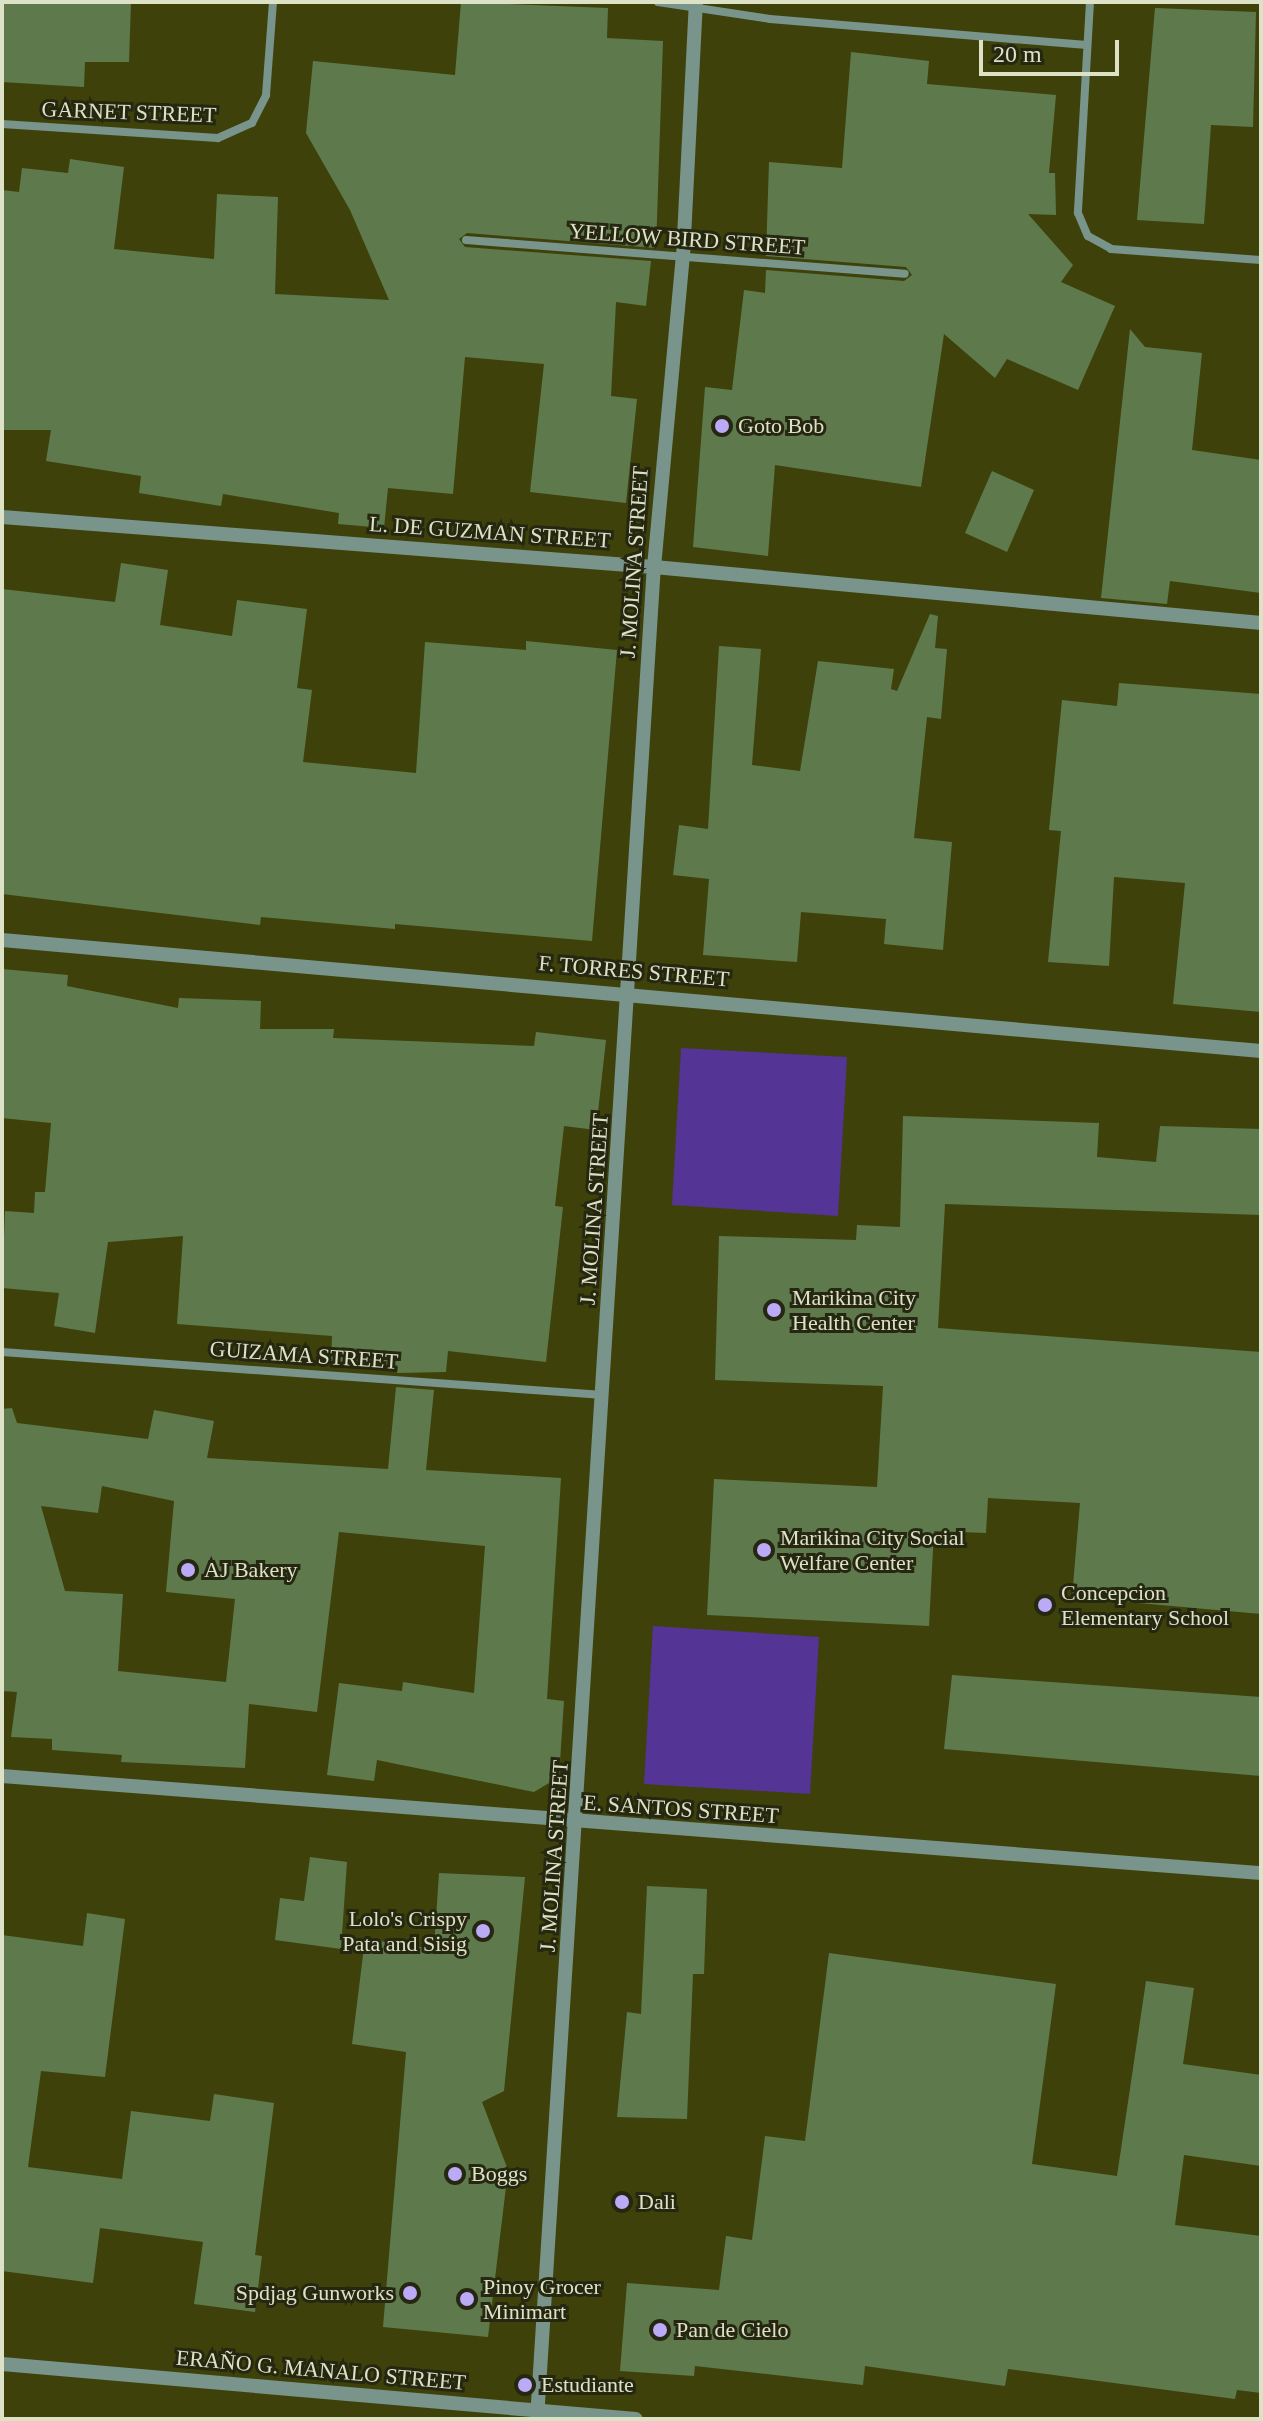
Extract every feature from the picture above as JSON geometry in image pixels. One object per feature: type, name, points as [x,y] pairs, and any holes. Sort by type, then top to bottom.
[{"type":"street","name":"GARNET STREET","points":[[2,124],[218,138],[252,123],[266,95],[273,2]]},
{"type":"street","points":[[658,2],[1087,45]]},
{"type":"street","points":[[1090,2],[1078,213],[1088,236],[1111,249],[1261,260]]},
{"type":"street","name":"J. MOLINA STREET","points":[[537,2415],[578,1823],[654,567],[683,257],[696,5]]},
{"type":"street","name":"YELLOW BIRD STREET","points":[[466,240],[905,274]]},
{"type":"street","name":"L. DE GUZMAN STREET","points":[[2,517],[654,567],[1261,623]]},
{"type":"street","name":"F. TORRES STREET","points":[[2,940],[630,992],[1261,1051]]},
{"type":"street","name":"GUIZAMA STREET","points":[[2,1352],[604,1395]]},
{"type":"street","name":"E. SANTOS STREET","points":[[2,1776],[578,1823],[1261,1873]]},
{"type":"street","name":"ERAÑO G. MANALO STREET","points":[[2,2364],[537,2415],[636,2419]]},
{"type":"shaded area","points":[[681,1048],[847,1057],[838,1216],[672,1205]]},
{"type":"shaded area","points":[[653,1626],[819,1637],[810,1794],[644,1784]]},
{"type":"building","points":[[2,2],[131,2],[129,62],[85,62],[84,87],[2,82]]},
{"type":"building","points":[[461,2],[608,8],[607,38],[663,41],[656,248],[467,233],[459,239],[465,247],[651,261],[646,306],[616,302],[611,396],[637,399],[626,503],[530,492],[544,364],[465,357],[453,494],[388,488],[384,528],[338,524],[339,513],[223,494],[221,506],[139,493],[141,476],[46,461],[51,430],[2,430],[2,190],[19,192],[22,168],[68,173],[70,159],[124,167],[114,249],[214,259],[217,194],[278,197],[275,294],[389,300],[350,210],[306,133],[313,61],[455,75]]},
{"type":"building","points":[[1155,8],[1256,12],[1253,127],[1211,125],[1204,224],[1137,220]]},
{"type":"building","points":[[851,52],[929,61],[927,84],[1056,95],[1049,173],[1055,173],[1056,215],[1028,214],[1073,265],[1061,282],[1115,306],[1078,390],[1007,359],[995,378],[944,334],[921,487],[775,465],[768,556],[693,547],[705,387],[732,390],[744,290],[765,293],[766,270],[904,281],[912,275],[906,267],[766,256],[769,162],[842,168]]},
{"type":"building","points":[[1130,329],[1145,347],[1202,353],[1192,450],[1261,460],[1261,593],[1170,581],[1167,604],[1101,598]]},
{"type":"building","points":[[992,471],[1034,490],[1007,552],[965,533]]},
{"type":"building","points":[[121,563],[168,570],[160,625],[232,636],[237,600],[307,609],[297,688],[312,690],[303,762],[416,773],[425,642],[526,650],[526,641],[617,650],[592,941],[395,924],[395,929],[261,917],[260,925],[2,894],[2,589],[115,602]]},
{"type":"building","points":[[930,614],[938,616],[935,648],[947,649],[941,719],[927,717],[914,838],[952,842],[943,950],[884,944],[886,919],[801,912],[797,962],[703,955],[709,879],[673,875],[679,825],[708,829],[719,646],[761,649],[752,765],[800,771],[818,661],[894,669],[891,689],[897,691]]},
{"type":"building","points":[[1119,683],[1261,694],[1261,1012],[1173,1004],[1185,883],[1114,877],[1109,966],[1048,962],[1061,831],[1049,830],[1062,700],[1117,706]]},
{"type":"building","points":[[2,969],[68,975],[67,986],[178,1008],[179,998],[261,1001],[260,1029],[334,1029],[333,1038],[534,1046],[536,1032],[606,1040],[596,1130],[564,1126],[555,1206],[563,1207],[546,1362],[448,1351],[446,1372],[397,1373],[398,1367],[331,1366],[332,1336],[177,1324],[183,1236],[108,1242],[95,1333],[54,1326],[59,1293],[2,1288],[5,1211],[34,1213],[35,1192],[45,1192],[51,1123],[2,1118]]},
{"type":"building","points":[[903,1116],[1099,1123],[1097,1157],[1156,1162],[1160,1126],[1261,1129],[1261,1215],[945,1204],[938,1328],[1261,1352],[1261,1614],[1072,1597],[1080,1503],[988,1498],[986,1533],[934,1531],[929,1626],[707,1615],[714,1479],[877,1487],[883,1386],[715,1380],[719,1236],[856,1240],[857,1225],[900,1227]]},
{"type":"building","points":[[396,1387],[434,1390],[426,1470],[561,1478],[547,1699],[564,1701],[559,1777],[534,1792],[377,1760],[374,1781],[327,1775],[339,1683],[402,1691],[403,1682],[474,1693],[485,1546],[339,1532],[317,1712],[249,1704],[245,1768],[121,1762],[122,1755],[52,1750],[52,1739],[11,1737],[17,1692],[2,1691],[2,1409],[12,1408],[17,1423],[148,1439],[154,1410],[214,1421],[207,1458],[388,1469]],"holes":[[[102,1486],[174,1501],[166,1592],[235,1599],[226,1682],[118,1671],[123,1594],[65,1591],[41,1506],[98,1513]]]},
{"type":"building","points":[[952,1675],[1261,1697],[1261,1776],[944,1749]]},
{"type":"building","points":[[310,1857],[347,1862],[341,1949],[275,1940],[280,1898],[304,1901]]},
{"type":"building","points":[[439,1873],[525,1877],[504,2091],[482,2102],[508,2170],[488,2337],[383,2327],[406,2052],[352,2044],[365,1939],[434,1949]]},
{"type":"building","points":[[647,1886],[707,1889],[704,1974],[693,1974],[687,2119],[617,2117],[627,2012],[641,2014]]},
{"type":"building","points":[[87,1913],[125,1919],[105,2077],[41,2071],[28,2167],[122,2179],[131,2111],[210,2121],[214,2094],[274,2103],[255,2255],[262,2256],[255,2312],[194,2304],[203,2242],[100,2228],[93,2283],[2,2271],[2,1935],[83,1946]]},
{"type":"building","points":[[829,1953],[1056,1984],[1032,2164],[1117,2176],[1146,1981],[1194,1988],[1183,2064],[1261,2075],[1261,2166],[1184,2155],[1175,2225],[1261,2236],[1261,2393],[1237,2390],[1235,2399],[1008,2369],[1005,2386],[865,2366],[863,2385],[695,2366],[694,2376],[620,2371],[627,2283],[719,2290],[726,2236],[752,2240],[765,2136],[805,2141]]},
{"type":"place","name":"Goto Bob","points":[[722,426]]},
{"type":"place","name":"Marikina City Health Center","points":[[774,1310]]},
{"type":"place","name":"Marikina City Social Welfare Center","points":[[764,1550]]},
{"type":"place","name":"AJ Bakery","points":[[188,1570]]},
{"type":"place","name":"Concepcion Elementary School","points":[[1045,1605]]},
{"type":"place","name":"Lolo's Crispy Pata and Sisig","points":[[483,1931]]},
{"type":"place","name":"Boggs","points":[[455,2174]]},
{"type":"place","name":"Dali","points":[[622,2202]]},
{"type":"place","name":"Spdjag Gunworks","points":[[410,2293]]},
{"type":"place","name":"Pinoy Grocer Minimart","points":[[467,2299]]},
{"type":"place","name":"Pan de Cielo","points":[[660,2330]]},
{"type":"place","name":"Estudiante","points":[[525,2385]]}]
